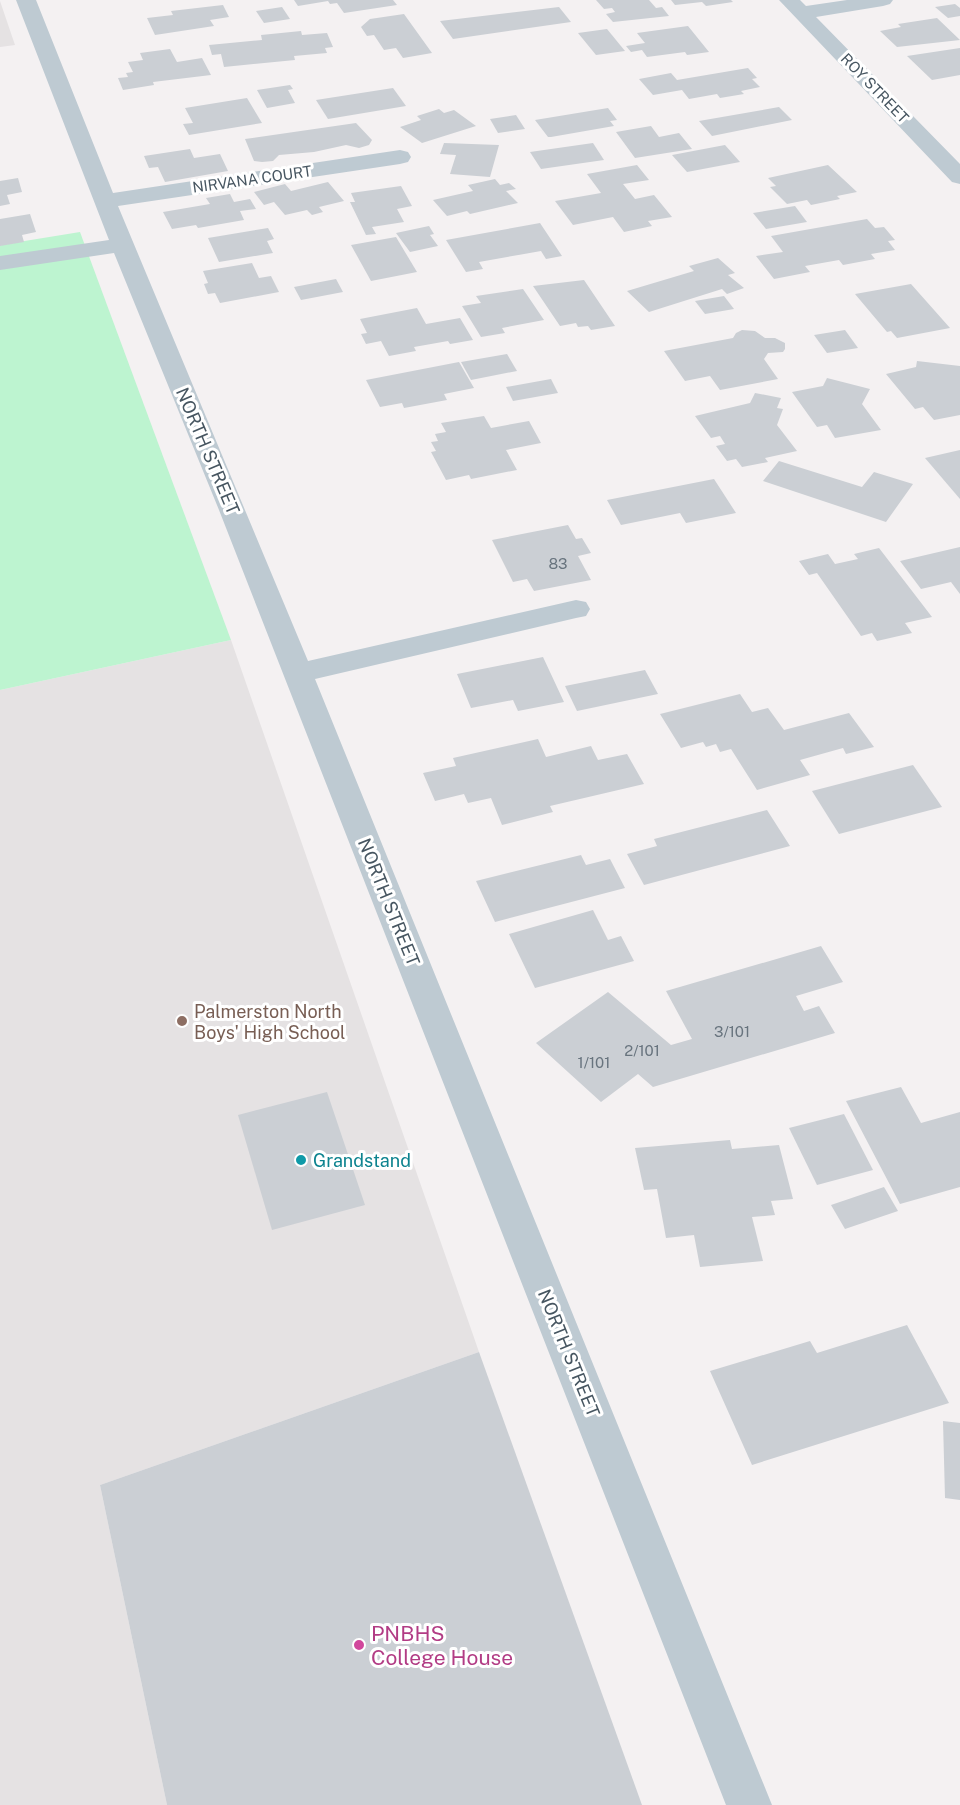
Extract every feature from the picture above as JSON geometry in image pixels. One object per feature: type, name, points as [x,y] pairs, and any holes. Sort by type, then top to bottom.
[{"type":"street","name":"NORTH STREET","points":[[26,0],[122,245],[233,510],[749,1805]]},
{"type":"street","points":[[795,6],[883,0]]},
{"type":"street","name":"ROY STREET","points":[[795,6],[960,177]]},
{"type":"street","name":"NIRVANA COURT","points":[[105,201],[400,158]]},
{"type":"street","points":[[0,263],[122,245]]},
{"type":"street","points":[[298,674],[576,609]]},
{"type":"shaded area","points":[[0,1],[15,45],[0,47]]},
{"type":"shaded area","name":"Palmerston North Boys' High School","points":[[231,640],[479,1352],[100,1485],[167,1805],[0,1805],[0,690]]},
{"type":"green space","points":[[80,232],[231,640],[0,690],[0,245]]},
{"type":"building","points":[[294,0],[393,0],[397,5],[344,13],[337,3],[330,4],[328,1],[298,6]]},
{"type":"building","points":[[596,0],[649,0],[656,8],[662,7],[669,16],[613,22],[606,14],[615,12],[612,8],[604,9]]},
{"type":"building","points":[[671,0],[731,0],[733,2],[706,6],[702,2],[675,5]]},
{"type":"building","points":[[955,4],[960,8],[960,16],[948,18],[935,7]]},
{"type":"building","points":[[223,5],[229,17],[210,20],[214,26],[155,35],[147,18],[173,15],[171,11]]},
{"type":"building","points":[[282,7],[290,19],[264,23],[256,11]]},
{"type":"building","points":[[559,7],[571,22],[453,39],[440,21]]},
{"type":"building","points":[[404,14],[432,53],[403,58],[396,48],[384,50],[374,35],[367,36],[361,27],[370,19]]},
{"type":"building","points":[[937,18],[960,40],[897,47],[880,31],[901,27],[898,24]]},
{"type":"building","points":[[688,26],[709,52],[687,55],[685,52],[647,57],[642,50],[631,52],[626,46],[645,43],[637,33]]},
{"type":"building","points":[[607,29],[625,51],[596,55],[578,33]]},
{"type":"building","points":[[301,31],[302,35],[327,33],[333,47],[325,48],[327,53],[294,56],[295,60],[224,67],[221,54],[212,55],[209,45],[262,40],[261,35]]},
{"type":"building","points":[[960,48],[960,75],[932,80],[907,56]]},
{"type":"building","points":[[170,49],[177,62],[202,58],[211,75],[153,82],[154,85],[123,90],[118,78],[128,77],[126,73],[133,72],[128,62],[143,60],[140,53]]},
{"type":"building","points":[[748,68],[757,78],[752,79],[760,87],[741,91],[744,94],[720,98],[717,94],[689,99],[682,90],[653,95],[639,79],[671,73],[677,80]]},
{"type":"building","points":[[290,85],[293,89],[288,90],[295,103],[267,108],[257,90]]},
{"type":"building","points":[[393,88],[406,106],[328,119],[316,100]]},
{"type":"building","points":[[247,98],[262,123],[189,135],[183,124],[193,123],[185,108]]},
{"type":"building","points":[[779,107],[792,120],[712,136],[699,121]]},
{"type":"building","points":[[608,108],[617,120],[610,121],[614,126],[551,137],[548,137],[535,120]]},
{"type":"building","points":[[439,109],[444,113],[454,110],[476,126],[422,143],[400,127],[421,120],[417,116]]},
{"type":"building","points":[[516,115],[525,129],[498,133],[490,119]]},
{"type":"building","points":[[356,123],[372,140],[369,145],[359,148],[346,145],[314,152],[279,155],[273,161],[254,161],[245,139]]},
{"type":"building","points":[[651,126],[659,137],[679,133],[692,149],[635,158],[616,132]]},
{"type":"building","points":[[444,143],[499,145],[490,177],[450,174],[456,155],[440,154]]},
{"type":"building","points":[[593,143],[604,160],[541,169],[530,152]]},
{"type":"building","points":[[725,145],[740,162],[687,172],[672,155]]},
{"type":"building","points":[[190,149],[194,158],[220,154],[228,171],[165,182],[158,167],[149,168],[144,156]]},
{"type":"building","points":[[637,165],[649,180],[623,184],[635,199],[654,195],[672,217],[648,221],[652,226],[624,232],[613,217],[573,225],[555,201],[601,193],[587,174]]},
{"type":"building","points":[[828,165],[857,192],[837,196],[840,199],[811,205],[807,200],[787,204],[770,187],[776,186],[768,178]]},
{"type":"building","points":[[18,178],[22,192],[7,195],[10,204],[0,206],[0,181]]},
{"type":"building","points":[[495,179],[500,185],[509,183],[516,189],[506,191],[518,203],[470,214],[467,211],[447,216],[433,200],[473,191],[468,185]]},
{"type":"building","points":[[328,182],[344,201],[319,207],[323,212],[312,215],[307,210],[285,215],[274,202],[264,205],[254,192],[285,184],[291,191]]},
{"type":"building","points":[[401,186],[412,206],[397,209],[404,222],[372,227],[376,234],[366,235],[350,202],[355,202],[351,193]]},
{"type":"building","points":[[230,194],[234,202],[250,199],[256,209],[240,211],[244,220],[198,228],[196,225],[172,229],[163,212],[210,204],[206,198]]},
{"type":"building","points":[[795,206],[807,222],[766,229],[753,213]]},
{"type":"building","points":[[30,214],[36,232],[22,235],[24,242],[0,246],[0,219]]},
{"type":"building","points":[[867,219],[875,228],[884,227],[895,240],[888,241],[895,250],[871,254],[875,259],[843,265],[839,260],[805,266],[810,272],[774,279],[756,256],[783,252],[771,236]]},
{"type":"building","points":[[540,223],[562,256],[546,259],[541,251],[479,262],[483,269],[466,272],[446,240]]},
{"type":"building","points":[[429,226],[434,234],[430,235],[438,246],[410,252],[396,233]]},
{"type":"building","points":[[268,228],[274,239],[267,241],[273,253],[219,262],[208,238]]},
{"type":"building","points":[[396,237],[417,272],[371,281],[351,245]]},
{"type":"building","points":[[718,258],[735,273],[728,275],[744,288],[727,294],[722,289],[649,312],[627,291],[694,271],[689,266]]},
{"type":"building","points":[[252,263],[259,278],[271,276],[279,292],[220,303],[215,293],[208,294],[204,284],[208,283],[203,271]]},
{"type":"building","points":[[336,279],[343,292],[301,300],[294,287]]},
{"type":"building","points":[[584,280],[615,326],[591,330],[588,326],[578,327],[576,323],[560,326],[533,286]]},
{"type":"building","points":[[911,284],[950,328],[897,338],[891,331],[887,332],[855,294]]},
{"type":"building","points":[[523,289],[544,320],[502,328],[505,333],[481,337],[462,306],[481,303],[476,296]]},
{"type":"building","points":[[724,296],[734,309],[705,314],[695,301]]},
{"type":"building","points":[[417,308],[426,324],[460,318],[473,340],[450,344],[448,341],[414,347],[416,351],[389,356],[381,341],[366,344],[361,334],[367,333],[360,319]]},
{"type":"building","points":[[742,330],[755,331],[765,338],[775,338],[785,343],[783,352],[768,353],[764,359],[778,379],[720,390],[710,376],[685,381],[664,351],[733,338]]},
{"type":"building","points":[[845,330],[858,348],[827,353],[814,335]]},
{"type":"building","points":[[507,354],[517,371],[471,380],[461,362]]},
{"type":"building","points":[[917,361],[960,366],[960,415],[934,420],[923,407],[915,409],[886,374],[916,367]]},
{"type":"building","points":[[459,362],[474,388],[444,394],[447,400],[404,408],[402,403],[380,407],[366,380]]},
{"type":"building","points":[[827,378],[870,389],[862,404],[881,430],[835,438],[827,425],[817,427],[792,392],[823,386]]},
{"type":"building","points":[[551,379],[558,393],[513,401],[506,387]]},
{"type":"building","points":[[755,393],[781,398],[777,408],[783,409],[777,425],[797,451],[765,458],[768,462],[742,467],[736,459],[727,461],[716,446],[725,444],[720,436],[711,438],[695,416],[750,403]]},
{"type":"building","points":[[484,416],[491,428],[529,421],[541,443],[506,450],[517,470],[471,479],[469,475],[446,480],[431,452],[436,451],[431,442],[438,441],[435,434],[446,432],[441,423]]},
{"type":"building","points":[[960,450],[960,499],[925,458]]},
{"type":"building","points":[[779,461],[862,487],[874,472],[913,484],[886,522],[763,481]]},
{"type":"building","points":[[714,479],[736,513],[686,523],[680,513],[621,525],[607,500]]},
{"type":"building","points":[[568,525],[576,539],[582,538],[591,553],[578,556],[591,580],[534,591],[527,579],[513,582],[492,540]]},
{"type":"building","points":[[960,547],[960,594],[951,582],[921,589],[900,561]]},
{"type":"building","points":[[879,548],[932,617],[905,623],[912,633],[877,641],[872,633],[861,636],[817,573],[809,575],[799,561],[828,554],[835,564],[858,559],[854,554]]},
{"type":"building","points":[[543,657],[564,702],[518,711],[513,700],[471,708],[457,674]]},
{"type":"building","points":[[645,670],[658,694],[577,711],[565,686]]},
{"type":"building","points":[[740,694],[752,712],[768,708],[784,730],[849,713],[874,747],[846,754],[843,748],[800,760],[810,775],[757,790],[731,749],[720,752],[716,744],[706,747],[703,742],[681,748],[660,714]]},
{"type":"building","points":[[538,739],[546,757],[591,746],[598,760],[627,754],[644,784],[550,806],[553,812],[502,825],[491,798],[468,803],[464,794],[435,801],[423,773],[456,766],[453,758]]},
{"type":"building","points":[[913,765],[942,807],[839,834],[812,791]]},
{"type":"building","points":[[767,810],[790,846],[644,885],[627,854],[657,846],[654,839]]},
{"type":"building","points":[[581,855],[586,865],[610,859],[625,888],[495,922],[476,881]]},
{"type":"building","points":[[593,910],[608,940],[621,936],[634,961],[535,988],[509,934]]},
{"type":"building","points":[[821,946],[843,982],[796,996],[804,1011],[819,1006],[835,1033],[653,1087],[638,1074],[601,1102],[536,1043],[608,992],[671,1045],[692,1039],[666,991]]},
{"type":"building","points":[[901,1087],[921,1123],[960,1112],[960,1187],[900,1204],[846,1101]]},
{"type":"building","name":"Grandstand","points":[[327,1092],[365,1205],[272,1230],[238,1115]]},
{"type":"building","points":[[844,1114],[873,1170],[817,1185],[789,1128]]},
{"type":"building","points":[[730,1140],[732,1149],[779,1145],[793,1199],[771,1201],[775,1215],[752,1217],[763,1261],[700,1267],[694,1235],[666,1238],[657,1189],[644,1190],[635,1148]]},
{"type":"building","points":[[884,1187],[898,1211],[845,1229],[831,1205]]},
{"type":"building","points":[[907,1325],[949,1403],[752,1465],[710,1371],[810,1341],[817,1353]]},
{"type":"building","name":"PNBHS College House","points":[[479,1352],[642,1805],[167,1805],[100,1485]]},
{"type":"building","points":[[943,1421],[960,1423],[960,1500],[945,1498]]},
{"type":"place","name":"Palmerston North Boys' High School","points":[[182,1021]]},
{"type":"place","name":"Grandstand","points":[[301,1160]]},
{"type":"place","name":"PNBHS College House","points":[[359,1645]]}]
